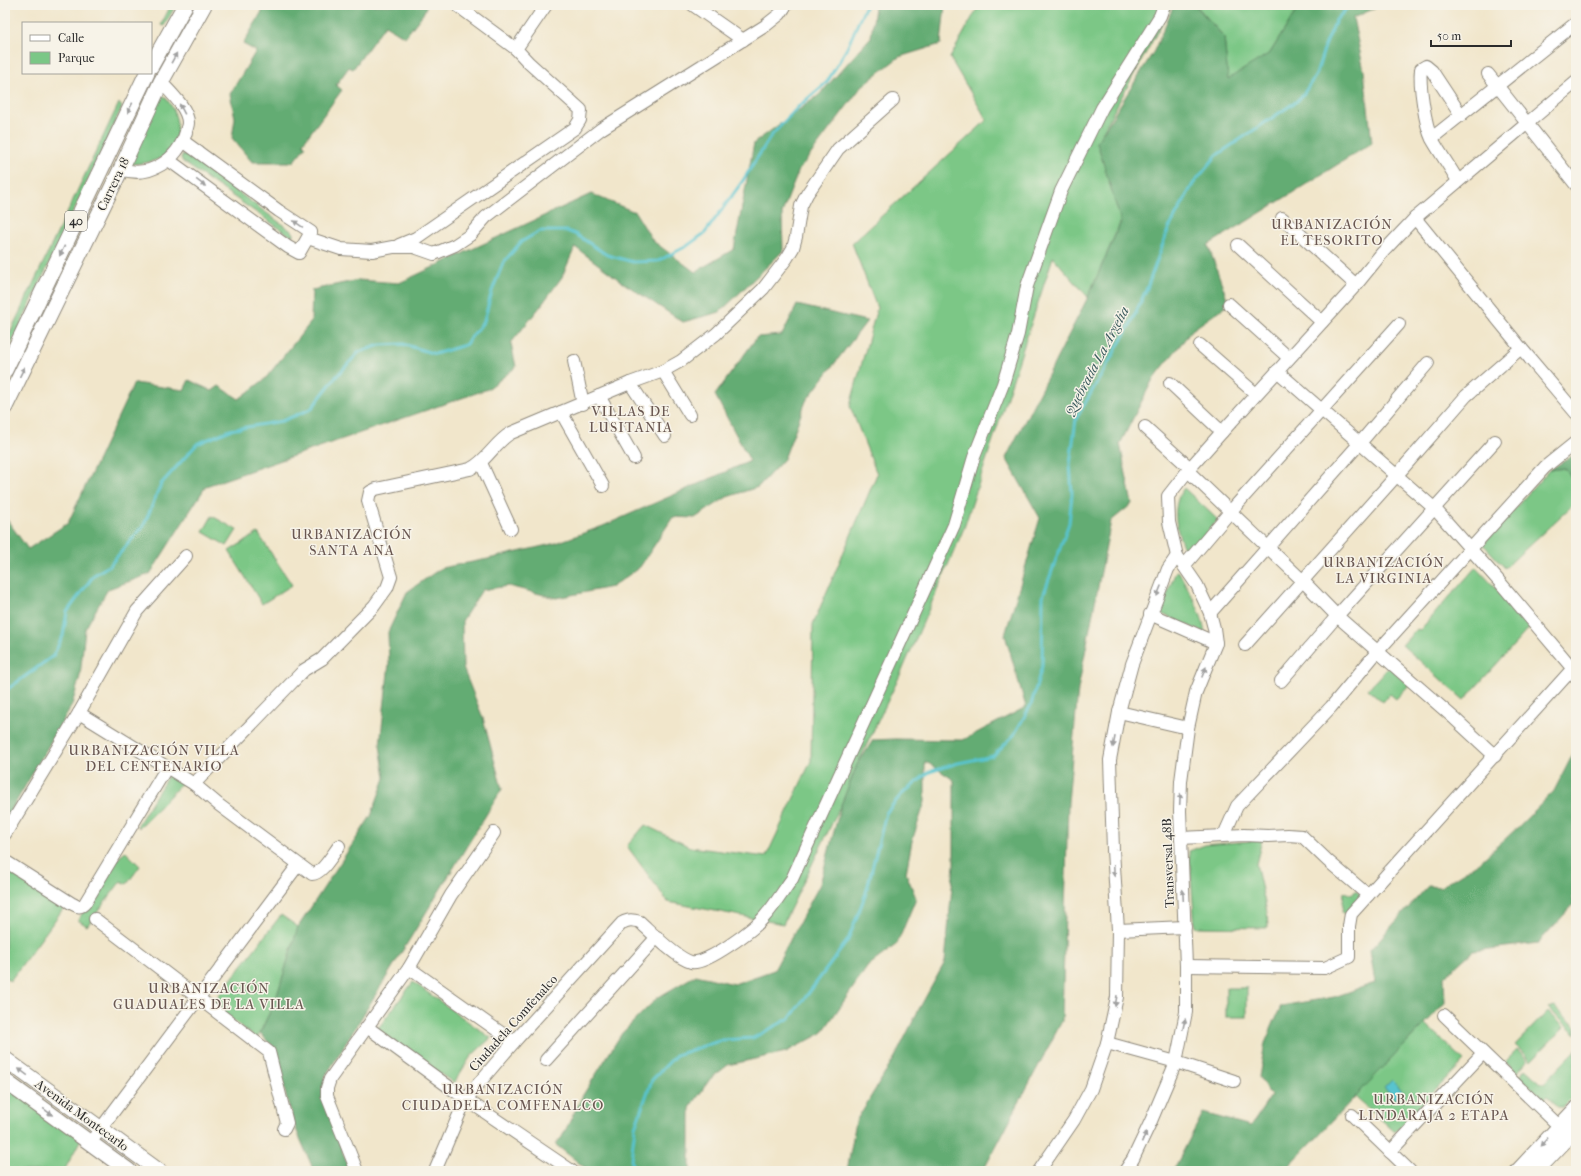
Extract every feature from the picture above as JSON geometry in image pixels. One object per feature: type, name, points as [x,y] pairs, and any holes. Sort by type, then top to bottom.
[{"type":"main road","points":[[152,64],[185,5]]},
{"type":"main road","name":"Carrera 18","points":[[5,407],[121,169],[161,82],[204,5]]},
{"type":"main road","name":"Carrera 18","points":[[5,370],[147,74]]},
{"type":"main road","name":"Avenida Montecarlo","points":[[5,1059],[159,1171]]},
{"type":"main road","name":"Avenida Montecarlo","points":[[5,1081],[129,1171]]},
{"type":"main road","points":[[1518,1171],[1576,1109]]},
{"type":"main road","points":[[1536,1171],[1576,1129]]},
{"type":"street","points":[[393,248],[416,238],[575,128],[580,120],[581,110],[516,49],[458,6],[459,5]]},
{"type":"street","points":[[516,49],[546,5]]},
{"type":"street","points":[[693,5],[743,40]]},
{"type":"street","points":[[308,238],[341,249],[372,251],[414,247],[434,254],[455,245],[470,236],[486,216],[601,129],[765,26],[780,14],[786,5]]},
{"type":"street","points":[[546,1060],[657,937],[685,960],[698,962],[709,958],[746,934],[764,918],[792,879],[954,525],[974,457],[1003,384],[1018,334],[1027,286],[1061,191],[1102,108],[1160,16],[1164,5]]},
{"type":"street","points":[[1432,138],[1576,23]]},
{"type":"street","points":[[1458,181],[1432,138],[1425,110],[1421,82],[1421,69],[1423,66],[1426,66],[1432,71],[1461,115]]},
{"type":"street","points":[[1488,74],[1576,184]]},
{"type":"street","points":[[121,169],[149,171],[170,160],[183,141],[188,123],[184,110],[176,98],[161,82]]},
{"type":"street","points":[[1216,643],[1210,613],[1197,585],[1180,561],[1169,522],[1168,496],[1222,432],[1415,218],[1576,82]]},
{"type":"street","points":[[194,784],[304,670],[322,660],[374,606],[387,588],[391,577],[368,501],[370,492],[376,489],[470,469],[481,463],[506,436],[520,428],[663,371],[681,360],[716,334],[763,289],[783,264],[793,248],[801,206],[838,148],[893,100]]},
{"type":"street","points":[[170,160],[299,253],[311,232],[279,211],[183,141]]},
{"type":"street","points":[[1282,218],[1356,285]]},
{"type":"street","points":[[1415,218],[1576,413]]},
{"type":"street","points":[[1238,245],[1322,322]]},
{"type":"street","points":[[1229,304],[1289,358]]},
{"type":"street","points":[[1039,1171],[1074,1120],[1091,1090],[1107,1043],[1117,997],[1118,930],[1113,850],[1110,760],[1119,712],[1132,664],[1168,570],[1180,561],[1230,512],[1399,324]]},
{"type":"street","points":[[1200,345],[1256,394]]},
{"type":"street","points":[[1245,645],[1466,396],[1521,348]]},
{"type":"street","points":[[574,361],[583,404]]},
{"type":"street","points":[[1210,613],[1360,443],[1428,363]]},
{"type":"street","points":[[663,371],[690,415]]},
{"type":"street","points":[[1186,966],[1325,968],[1349,957],[1349,920],[1351,914],[1574,667],[1434,509],[1277,371]]},
{"type":"street","points":[[630,383],[665,436]]},
{"type":"street","points":[[1170,383],[1222,432]]},
{"type":"street","points":[[599,396],[634,458]]},
{"type":"street","points":[[561,412],[603,486]]},
{"type":"street","points":[[1145,427],[1337,616],[1455,719],[1494,756]]},
{"type":"street","points":[[1281,681],[1337,616],[1495,440]]},
{"type":"street","points":[[1224,836],[1237,806],[1331,707],[1377,652],[1545,467],[1576,442]]},
{"type":"street","points":[[481,463],[511,529]]},
{"type":"street","points":[[5,834],[79,713],[136,611],[186,556]]},
{"type":"street","points":[[1150,614],[1216,643]]},
{"type":"street","name":"Transversal 48B","points":[[1125,1171],[1133,1159],[1148,1127],[1176,1062],[1186,1012],[1186,966],[1180,811],[1181,781],[1188,728],[1196,692],[1216,643]]},
{"type":"street","points":[[1119,712],[1188,728]]},
{"type":"street","points":[[79,713],[194,784],[219,805],[312,874],[316,874],[322,869],[339,846]]},
{"type":"street","points":[[5,861],[71,903],[82,907],[167,767]]},
{"type":"street","points":[[357,1171],[327,1096],[327,1088],[330,1079],[409,968],[451,895],[494,832]]},
{"type":"street","points":[[1181,838],[1224,836],[1302,836],[1328,861],[1368,895]]},
{"type":"street","points":[[90,1143],[298,865]]},
{"type":"street","points":[[96,919],[269,1052],[288,1124],[284,1129]]},
{"type":"street","name":"Ciudadela Comfenalco","points":[[435,1171],[461,1110],[473,1090],[514,1042],[622,923],[627,920],[640,922],[657,937]]},
{"type":"street","points":[[1118,930],[1184,927]]},
{"type":"street","points":[[409,968],[514,1042]]},
{"type":"street","points":[[1444,1015],[1559,1126]]},
{"type":"street","points":[[367,1027],[467,1100],[572,1171]]},
{"type":"street","points":[[1107,1043],[1176,1062],[1234,1081]]},
{"type":"street","points":[[1390,1152],[1484,1053]]},
{"type":"street","points":[[1352,1115],[1410,1171]]},
{"type":"green space","points":[[171,5],[176,5],[164,26],[161,25]]},
{"type":"green space","points":[[269,5],[427,5],[423,14],[405,37],[385,25],[353,69],[349,67],[336,85],[342,90],[303,143],[306,146],[293,162],[252,162],[232,138],[235,118],[230,94],[256,51],[243,44],[264,8]]},
{"type":"green space","points":[[877,5],[945,5],[941,44],[899,57],[862,86],[799,170],[782,213],[783,251],[720,312],[683,322],[622,282],[575,247],[562,277],[511,343],[516,367],[488,389],[206,486],[150,574],[108,589],[85,629],[80,676],[72,705],[5,821],[5,517],[28,549],[68,523],[134,383],[184,390],[189,380],[212,391],[219,386],[239,399],[265,379],[311,322],[312,290],[358,280],[399,283],[591,194],[635,212],[653,241],[695,272],[734,249],[754,143],[819,95],[871,37],[875,7]]},
{"type":"green space","points":[[979,5],[1172,5],[1097,142],[1121,221],[1088,297],[1053,257],[964,528],[902,671],[857,765],[841,805],[783,924],[668,902],[627,846],[645,825],[690,847],[766,857],[811,761],[813,624],[877,474],[850,406],[877,308],[852,243],[987,120],[950,58]]},
{"type":"green space","points":[[1174,5],[1195,5],[1224,37],[1228,79],[1270,53],[1300,5],[1382,5],[1353,18],[1364,71],[1372,143],[1208,245],[1229,304],[1192,330],[1152,381],[1120,444],[1132,504],[1111,521],[1078,689],[1068,803],[1062,1021],[983,1171],[847,1171],[856,1121],[895,1057],[945,962],[954,865],[954,780],[925,761],[925,802],[912,841],[906,873],[916,898],[897,944],[868,966],[822,1033],[786,1052],[728,1065],[710,1079],[690,1108],[690,1171],[589,1171],[555,1144],[562,1137],[583,1095],[622,1033],[657,998],[696,975],[734,984],[774,970],[820,884],[841,805],[857,765],[873,740],[963,740],[1026,707],[1005,635],[1040,518],[1006,458],[1088,297],[1121,222],[1097,142],[1154,51]]},
{"type":"green space","points":[[1196,5],[1300,5],[1270,53],[1228,80],[1224,37]]},
{"type":"green space","points":[[161,93],[172,107],[175,116],[177,133],[175,142],[164,156],[156,160],[139,164],[130,164]]},
{"type":"green space","points":[[119,103],[122,107],[5,358],[5,343]]},
{"type":"green space","points":[[182,155],[187,155],[294,233],[292,236],[183,162],[181,158]]},
{"type":"green space","points":[[797,305],[867,321],[806,401],[784,459],[758,487],[727,497],[695,518],[673,517],[640,567],[612,587],[556,598],[508,586],[482,590],[462,621],[463,668],[483,718],[502,789],[325,1077],[322,1098],[350,1171],[314,1171],[293,1122],[273,1047],[260,1033],[276,999],[298,927],[371,816],[385,778],[380,745],[389,663],[388,632],[407,592],[441,568],[556,543],[603,526],[750,461],[715,395],[757,337],[782,335]]},
{"type":"green space","points":[[1576,454],[1576,486],[1565,468],[1549,470]]},
{"type":"green space","points":[[1565,468],[1576,486],[1576,502],[1505,568],[1483,544],[1549,470]]},
{"type":"green space","points":[[1184,488],[1218,520],[1187,555],[1180,539],[1176,521],[1177,504],[1179,496]]},
{"type":"green space","points":[[212,516],[237,530],[227,546],[203,532]]},
{"type":"green space","points":[[258,533],[292,585],[262,604],[229,551]]},
{"type":"green space","points":[[1476,567],[1531,626],[1464,700],[1402,645],[1417,629],[1420,630]]},
{"type":"green space","points":[[1176,571],[1179,572],[1195,601],[1205,633],[1162,614],[1161,610]]},
{"type":"green space","points":[[1389,666],[1409,685],[1396,699],[1390,694],[1383,702],[1368,689]]},
{"type":"green space","points":[[1576,748],[1576,893],[1572,898],[1575,903],[1538,943],[1473,951],[1444,977],[1445,1003],[1284,1171],[1173,1171],[1203,1113],[1251,1126],[1271,1096],[1259,1077],[1265,1043],[1281,1006],[1334,997],[1375,983],[1370,950],[1428,886],[1440,887],[1480,862],[1517,828],[1554,791]]},
{"type":"green space","points":[[169,774],[182,783],[139,828],[137,826]]},
{"type":"green space","points":[[1262,840],[1256,864],[1267,912],[1268,928],[1195,927],[1189,851],[1205,845]]},
{"type":"green space","points":[[125,851],[140,866],[127,884],[121,881],[87,926],[78,920],[117,860]]},
{"type":"green space","points":[[9,869],[61,903],[63,909],[10,981],[5,977],[5,871]]},
{"type":"green space","points":[[1356,890],[1362,895],[1345,914],[1342,912],[1344,892],[1352,895]]},
{"type":"green space","points":[[281,915],[298,927],[276,999],[257,1039],[212,1004]]},
{"type":"green space","points":[[413,982],[491,1038],[471,1056],[454,1083],[376,1031]]},
{"type":"green space","points":[[1226,988],[1247,988],[1247,1017],[1226,1017]]},
{"type":"green space","points":[[1554,1006],[1576,1027],[1576,1034],[1548,1008]]},
{"type":"green space","points":[[1548,1011],[1564,1027],[1531,1061],[1515,1045]]},
{"type":"green space","points":[[1425,1024],[1464,1061],[1395,1132],[1355,1096]]},
{"type":"green space","points":[[1517,1050],[1528,1060],[1517,1072],[1505,1062]]},
{"type":"green space","points":[[1576,1050],[1576,1094],[1563,1107],[1559,1107],[1547,1096],[1544,1099],[1519,1076],[1525,1069],[1541,1083],[1544,1083]]},
{"type":"green space","points":[[5,1081],[82,1137],[64,1171],[5,1171]]},
{"type":"water","points":[[1392,1080],[1405,1093],[1398,1101],[1384,1088]]},
{"type":"waterway","points":[[5,691],[53,656],[63,636],[67,612],[94,575],[110,565],[144,525],[161,484],[197,444],[230,430],[282,421],[311,409],[335,378],[359,352],[380,345],[403,344],[435,354],[465,345],[484,321],[492,291],[503,263],[521,242],[540,231],[567,231],[577,235],[607,255],[633,262],[658,261],[687,246],[705,233],[742,182],[771,136],[798,107],[827,82],[847,48],[866,5]]},
{"type":"waterway","name":"Quebrada La Argelia","points":[[633,1171],[631,1159],[635,1127],[652,1080],[676,1055],[722,1040],[753,1038],[790,1018],[848,940],[866,893],[886,813],[901,795],[929,772],[958,763],[993,756],[1014,735],[1031,705],[1042,666],[1043,596],[1069,523],[1072,494],[1070,464],[1076,419],[1130,325],[1147,288],[1168,230],[1193,184],[1217,155],[1300,99],[1316,75],[1325,46],[1336,20],[1350,5]]},
{"type":"district","name":"URBANIZACIÓN EL TESORITO","points":[[1332,232]]},
{"type":"district","name":"VILLAS DE LUSITANIA","points":[[631,420]]},
{"type":"district","name":"URBANIZACIÓN SANTA ANA","points":[[352,542]]},
{"type":"district","name":"URBANIZACIÓN LA VIRGINIA","points":[[1384,570]]},
{"type":"district","name":"URBANIZACIÓN VILLA DEL CENTENARIO","points":[[154,758]]},
{"type":"district","name":"URBANIZACIÓN GUADUALES DE LA VILLA","points":[[209,996]]},
{"type":"district","name":"URBANIZACIÓN CIUDADELA COMFENALCO","points":[[503,1098]]},
{"type":"district","name":"URBANIZACIÓN LINDARAJA 2 ETAPA","points":[[1434,1108]]}]
